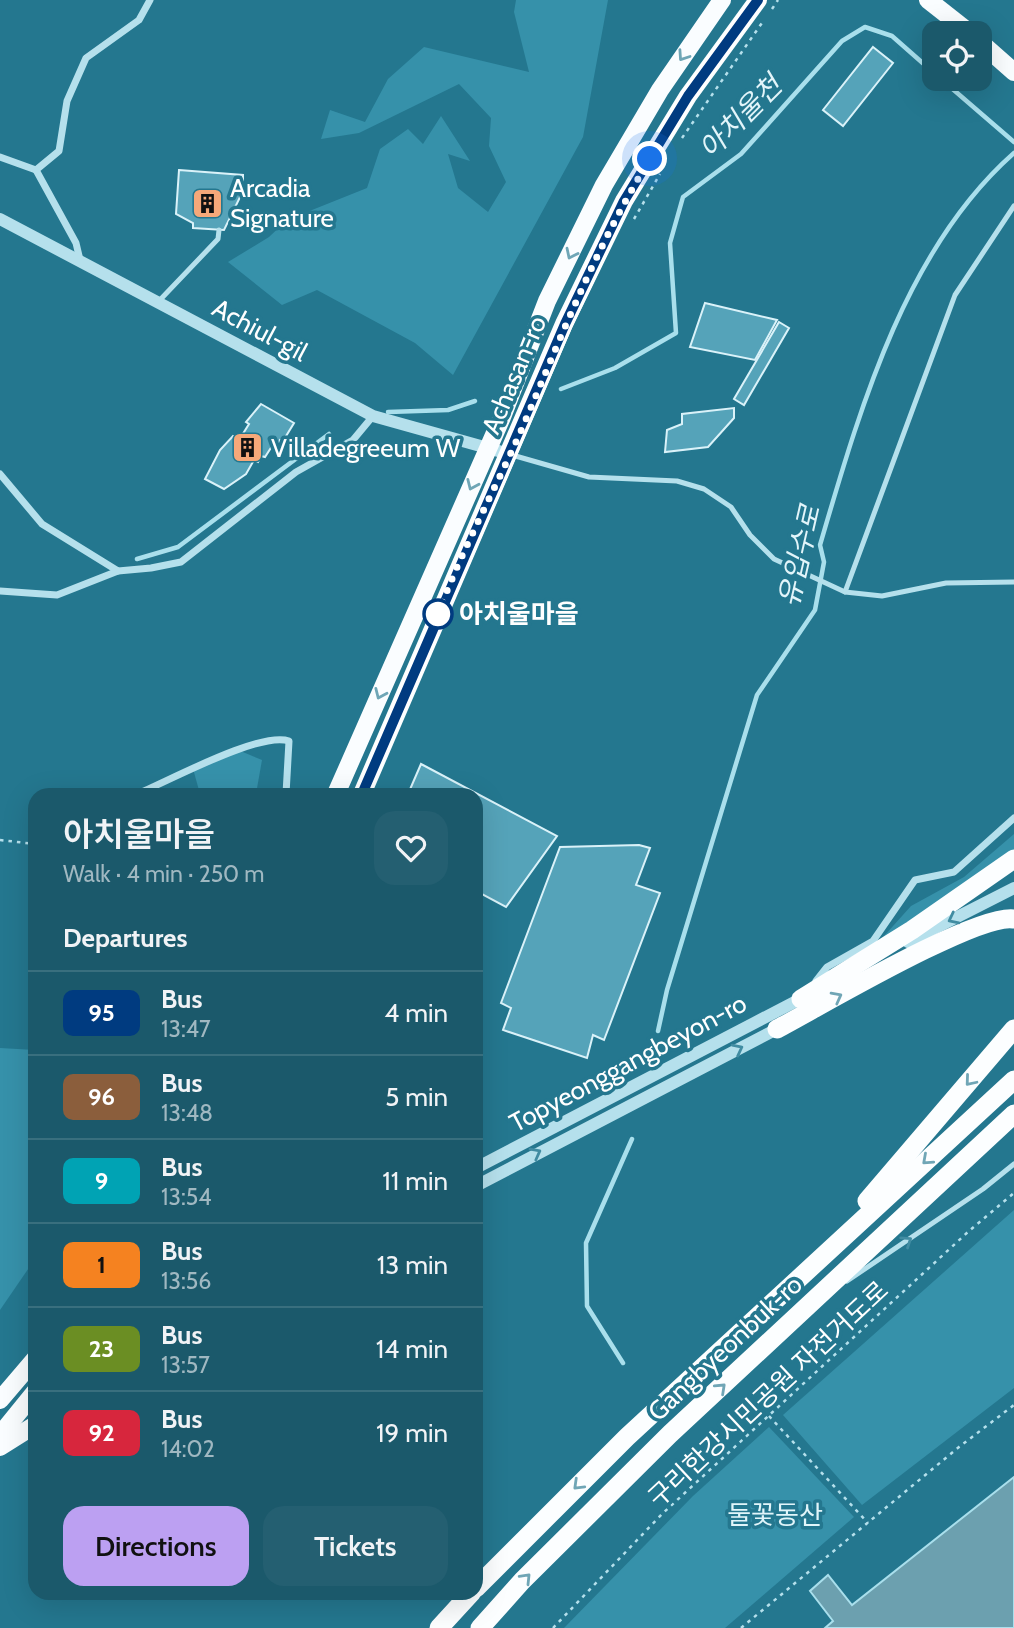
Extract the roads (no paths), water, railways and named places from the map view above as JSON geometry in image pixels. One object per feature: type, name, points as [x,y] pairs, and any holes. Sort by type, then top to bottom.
[{"type":"highway","points":[[801,999],[912,930],[1014,859]]},
{"type":"highway","points":[[777,1029],[968,928],[1004,918],[1014,919]]},
{"type":"highway","points":[[813,1264],[1014,1029]]},
{"type":"highway","name":"Gangbyeonbuk-ro","points":[[483,1581],[626,1437],[1014,1080]]},
{"type":"highway","name":"Gangbyeonbuk-ro","points":[[480,1628],[623,1480],[1014,1114]]},
{"type":"highway","points":[[439,1628],[464,1600]]},
{"type":"main road","name":"Achasan-ro","points":[[339,788],[488,448],[547,301],[604,185],[660,90],[722,0]]},
{"type":"main road","name":"Achasan-ro","points":[[365,788],[452,580],[565,324],[624,201],[688,96],[758,0]]},
{"type":"main road","points":[[928,0],[954,21]]},
{"type":"main road","points":[[992,53],[1014,72]]},
{"type":"main road","points":[[0,1400],[28,1367]]},
{"type":"main road","points":[[0,1434],[28,1399]]},
{"type":"main road","points":[[0,1447],[28,1429]]},
{"type":"street","points":[[36,170],[59,151],[67,101],[86,58],[139,20],[150,0]]},
{"type":"street","points":[[0,157],[36,170],[76,243],[80,260]]},
{"type":"street","name":"Achiul-gil","points":[[0,219],[373,416],[509,454]]},
{"type":"street","points":[[0,591],[57,595],[118,571],[181,562],[296,472],[353,440],[373,416]]},
{"type":"street","points":[[0,474],[42,524],[118,571]]},
{"type":"street","points":[[151,788],[254,743],[278,737],[289,741],[286,788]]},
{"type":"street","points":[[777,1029],[827,967],[873,941],[915,880],[954,872],[1014,818]]},
{"type":"street","name":"Topyeonggangbeyon-ro","points":[[483,1164],[1014,888]]},
{"type":"street","name":"Topyeonggangbeyon-ro","points":[[483,1182],[777,1029]]},
{"type":"street","points":[[19,1378],[28,1385]]},
{"type":"lane","points":[[843,591],[954,295],[1014,206]]},
{"type":"lane","points":[[158,302],[218,239],[219,229]]},
{"type":"lane","points":[[509,454],[589,477],[677,481],[704,489],[731,507],[750,535],[774,559],[843,591],[882,596],[946,583],[1014,582]]},
{"type":"lane","points":[[810,1306],[983,1189],[1014,1164]]},
{"type":"waterway","name":"아치울천","points":[[561,389],[615,368],[676,333],[670,243],[683,197],[741,154],[842,41],[865,27],[892,36],[922,62]]},
{"type":"waterway","name":"아치울천","points":[[955,91],[1014,142]]},
{"type":"waterway","name":"유입수로","points":[[658,1031],[667,990],[757,695],[815,610],[824,562],[820,545],[852,440],[891,334],[915,283],[943,236],[976,192],[1014,153]]},
{"type":"waterway","name":"아치울천","points":[[388,412],[448,410],[475,401]]},
{"type":"waterway","name":"아치울천","points":[[137,559],[178,547],[329,434]]},
{"type":"waterway","name":"유입수로","points":[[623,1363],[587,1306],[586,1243],[632,1139]]},
{"type":"place","name":"Arcadia Signature","points":[[207,203]]},
{"type":"place","name":"Villadegreeum W","points":[[248,448]]},
{"type":"place","name":"아치울마을","points":[[438,614]]},
{"type":"park label","name":"둘꽃동산","points":[[775,1515]]}]
